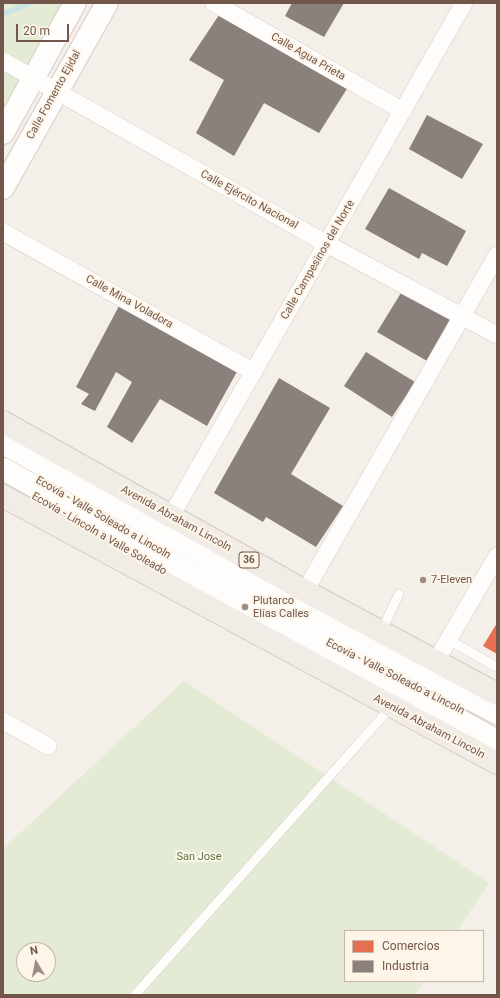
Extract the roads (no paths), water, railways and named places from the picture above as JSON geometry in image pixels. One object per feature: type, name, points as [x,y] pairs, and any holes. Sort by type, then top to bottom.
[{"type":"main road","points":[[3,133],[75,3]]},
{"type":"main road","name":"Calle Fomento Ejidal","points":[[3,188],[56,91],[107,3]]},
{"type":"main road","name":"Avenida Abraham Lincoln","points":[[3,422],[306,591],[497,694]]},
{"type":"main road","name":"36","points":[[3,443],[335,627],[497,713]]},
{"type":"main road","name":"Avenida Abraham Lincoln","points":[[3,469],[497,741]]},
{"type":"main road","name":"Avenida Abraham Lincoln","points":[[3,496],[394,703],[497,763]]},
{"type":"street","name":"Calle Agua Prieta","points":[[214,3],[403,111]]},
{"type":"street","name":"Calle Campesinos del Norte","points":[[171,516],[464,3]]},
{"type":"street","name":"Calle Ejército Nacional","points":[[3,61],[327,244],[497,335]]},
{"type":"street","name":"Calle Mina Voladora","points":[[3,232],[254,372]]},
{"type":"street","points":[[306,591],[497,255]]},
{"type":"street","points":[[436,661],[497,556]]},
{"type":"street","points":[[3,721],[48,746]]},
{"type":"lane","name":"Ecovía - Valle Soleado a Lincoln","points":[[3,459],[204,576]]},
{"type":"lane","name":"Ecovía - Lincoln a Valle Soleado","points":[[3,478],[51,506]]},
{"type":"lane","name":"Ecovía - Lincoln a Valle Soleado","points":[[86,526],[140,558]]},
{"type":"lane","name":"Ecovía - Lincoln a Valle Soleado","points":[[161,570],[196,590]]},
{"type":"lane","points":[[381,632],[399,594]]},
{"type":"lane","name":"Ecovía - Valle Soleado a Lincoln","points":[[293,625],[462,711]]},
{"type":"lane","points":[[449,640],[497,667]]},
{"type":"lane","points":[[135,995],[394,703],[284,641]]},
{"type":"lane","points":[[419,709],[497,748]]},
{"type":"waterway","points":[[3,14],[30,3]]},
{"type":"place","name":"7-Eleven","points":[[423,580]]},
{"type":"place","name":"Plutarco Elías Calles","points":[[245,607]]},
{"type":"park label","name":"San Jose","points":[[199,857]]}]
